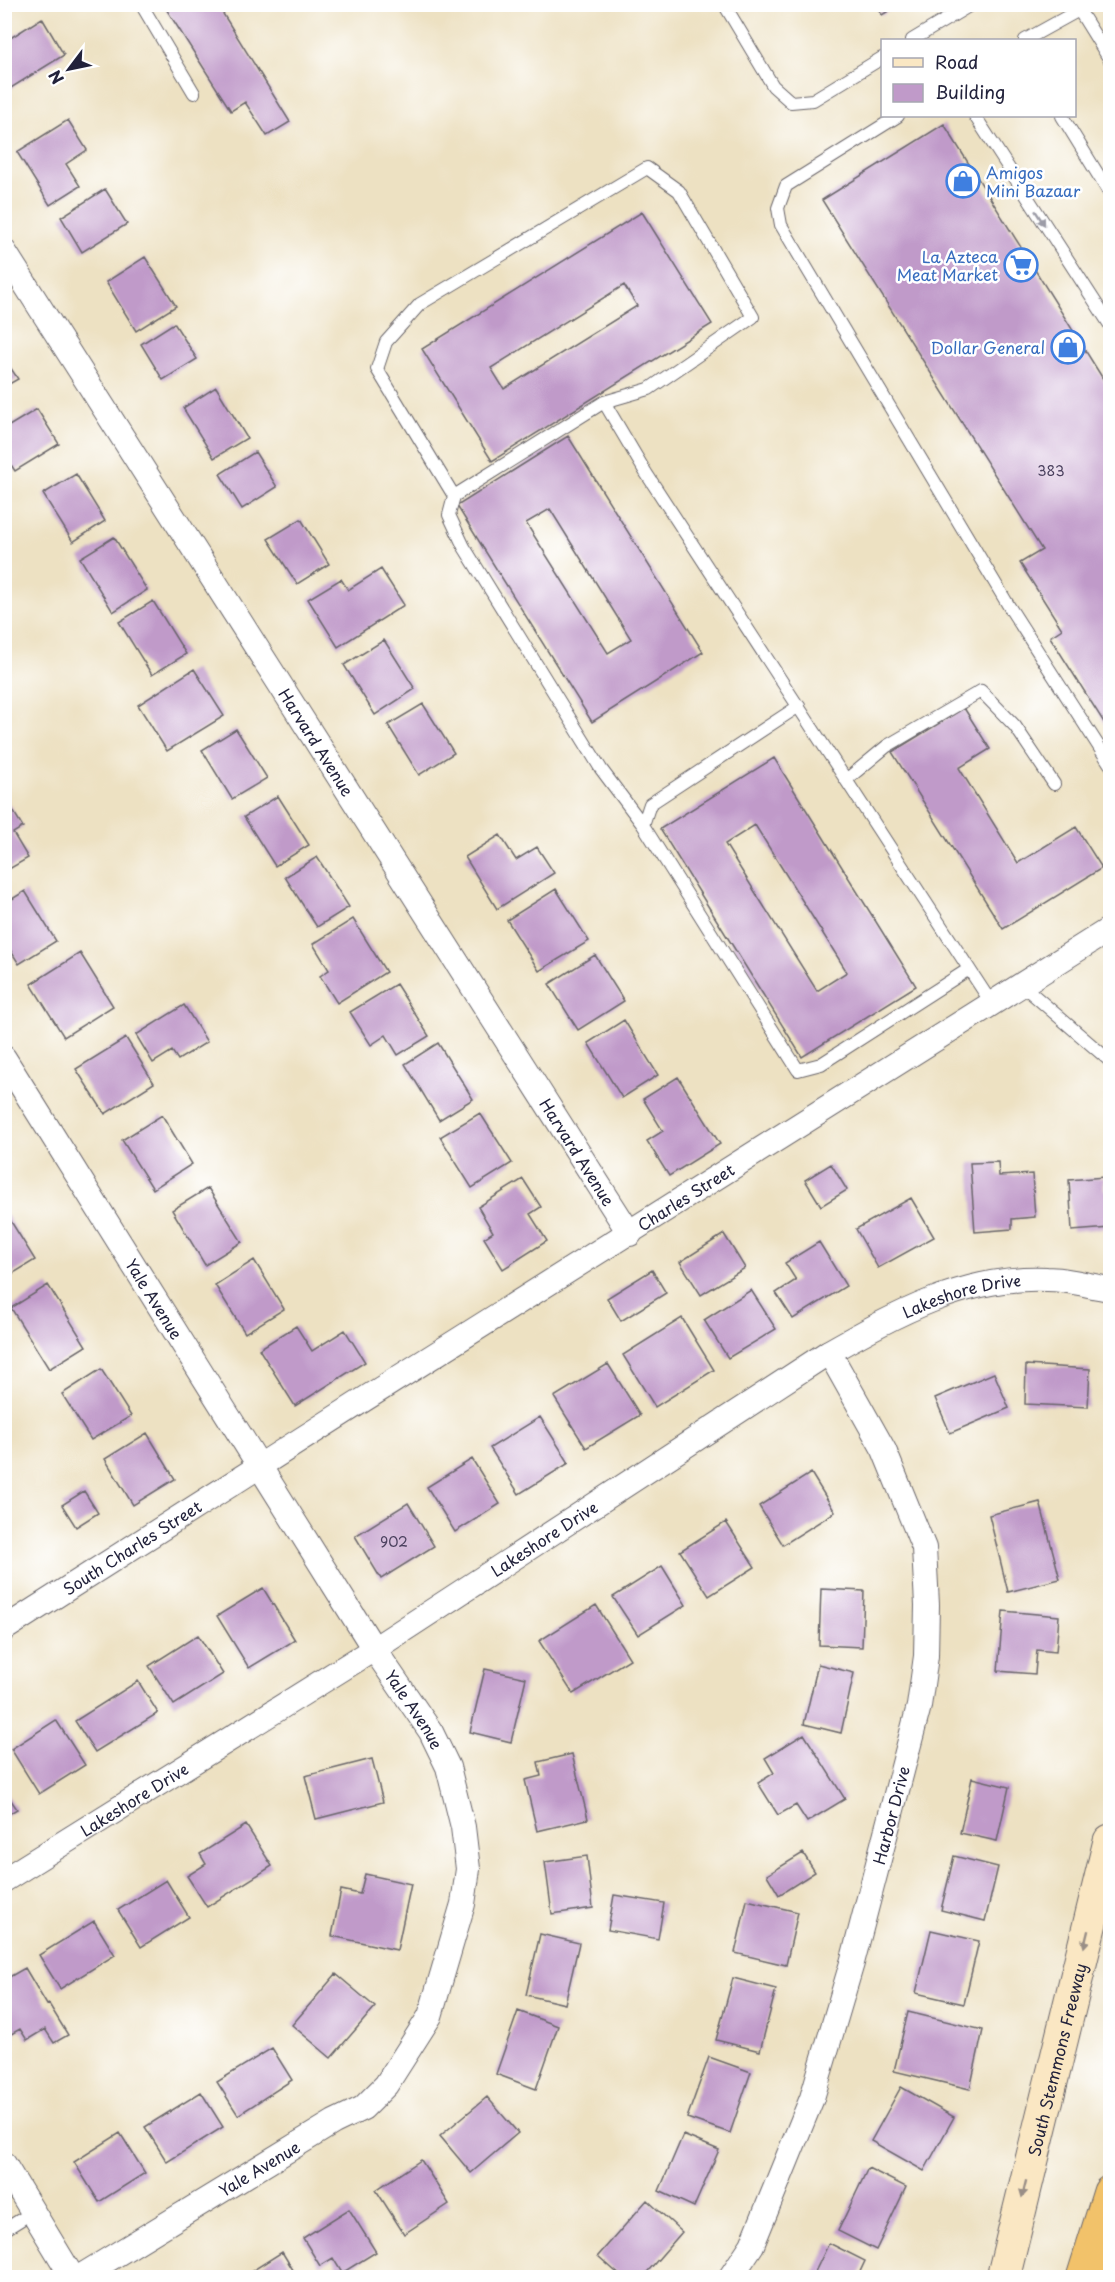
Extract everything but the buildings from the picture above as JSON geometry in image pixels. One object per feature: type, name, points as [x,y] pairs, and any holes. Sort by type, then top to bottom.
[{"type":"highway","points":[[1083,2277],[1110,2192]]},
{"type":"highway","points":[[1108,2277],[1110,2267]]},
{"type":"main road","name":"South Stemmons Freeway","points":[[1003,2277],[1110,1841]]},
{"type":"street","name":"Harvard Avenue","points":[[4,251],[630,1234]]},
{"type":"street","name":"Charles Street","points":[[259,1465],[630,1234],[1110,929]]},
{"type":"street","name":"Yale Avenue","points":[[4,1058],[374,1649],[431,1732],[448,1767],[463,1827],[468,1869],[463,1904],[430,2016],[386,2085],[363,2108],[334,2122],[76,2277]]},
{"type":"street","name":"Lakeshore Drive","points":[[4,1880],[374,1649],[829,1352],[893,1316],[940,1296],[1000,1281],[1048,1278],[1110,1289]]},
{"type":"street","name":"Harbor Drive","points":[[730,2277],[752,2245],[812,2098],[852,1963],[919,1706],[926,1656],[927,1605],[924,1548],[884,1450],[829,1352]]},
{"type":"street","name":"South Charles Street","points":[[4,1629],[259,1465]]},
{"type":"street","points":[[7,2173],[76,2277]]},
{"type":"lane","points":[[141,4],[194,93]]},
{"type":"lane","points":[[724,4],[773,86],[791,102],[813,100],[881,59]]},
{"type":"lane","points":[[914,39],[972,4]]},
{"type":"lane","points":[[1027,39],[1084,7],[1110,60]]},
{"type":"lane","points":[[896,117],[786,186],[778,207],[781,225],[1010,608],[1110,764]]},
{"type":"lane","points":[[976,117],[1110,325]]},
{"type":"lane","points":[[1063,117],[1110,194]]},
{"type":"lane","points":[[454,496],[377,369],[386,342],[420,304],[647,168],[679,191],[753,317],[649,389],[604,402],[454,496],[449,516],[464,547],[601,769],[643,825],[798,1070],[821,1064],[969,969]]},
{"type":"lane","points":[[604,402],[646,473],[992,1004]]},
{"type":"lane","points":[[846,780],[887,746],[981,691],[1015,726],[1054,784]]},
{"type":"lane","points":[[643,825],[650,804],[799,706]]},
{"type":"lane","points":[[1022,985],[1110,1061]]},
{"type":"lane","points":[[4,2230],[33,2212]]},
{"type":"place","name":"Amigos Mini Bazaar","points":[[963,181]]},
{"type":"place","name":"La Azteca Meat Market","points":[[1021,265]]},
{"type":"place","name":"Dollar General","points":[[1068,347]]}]
